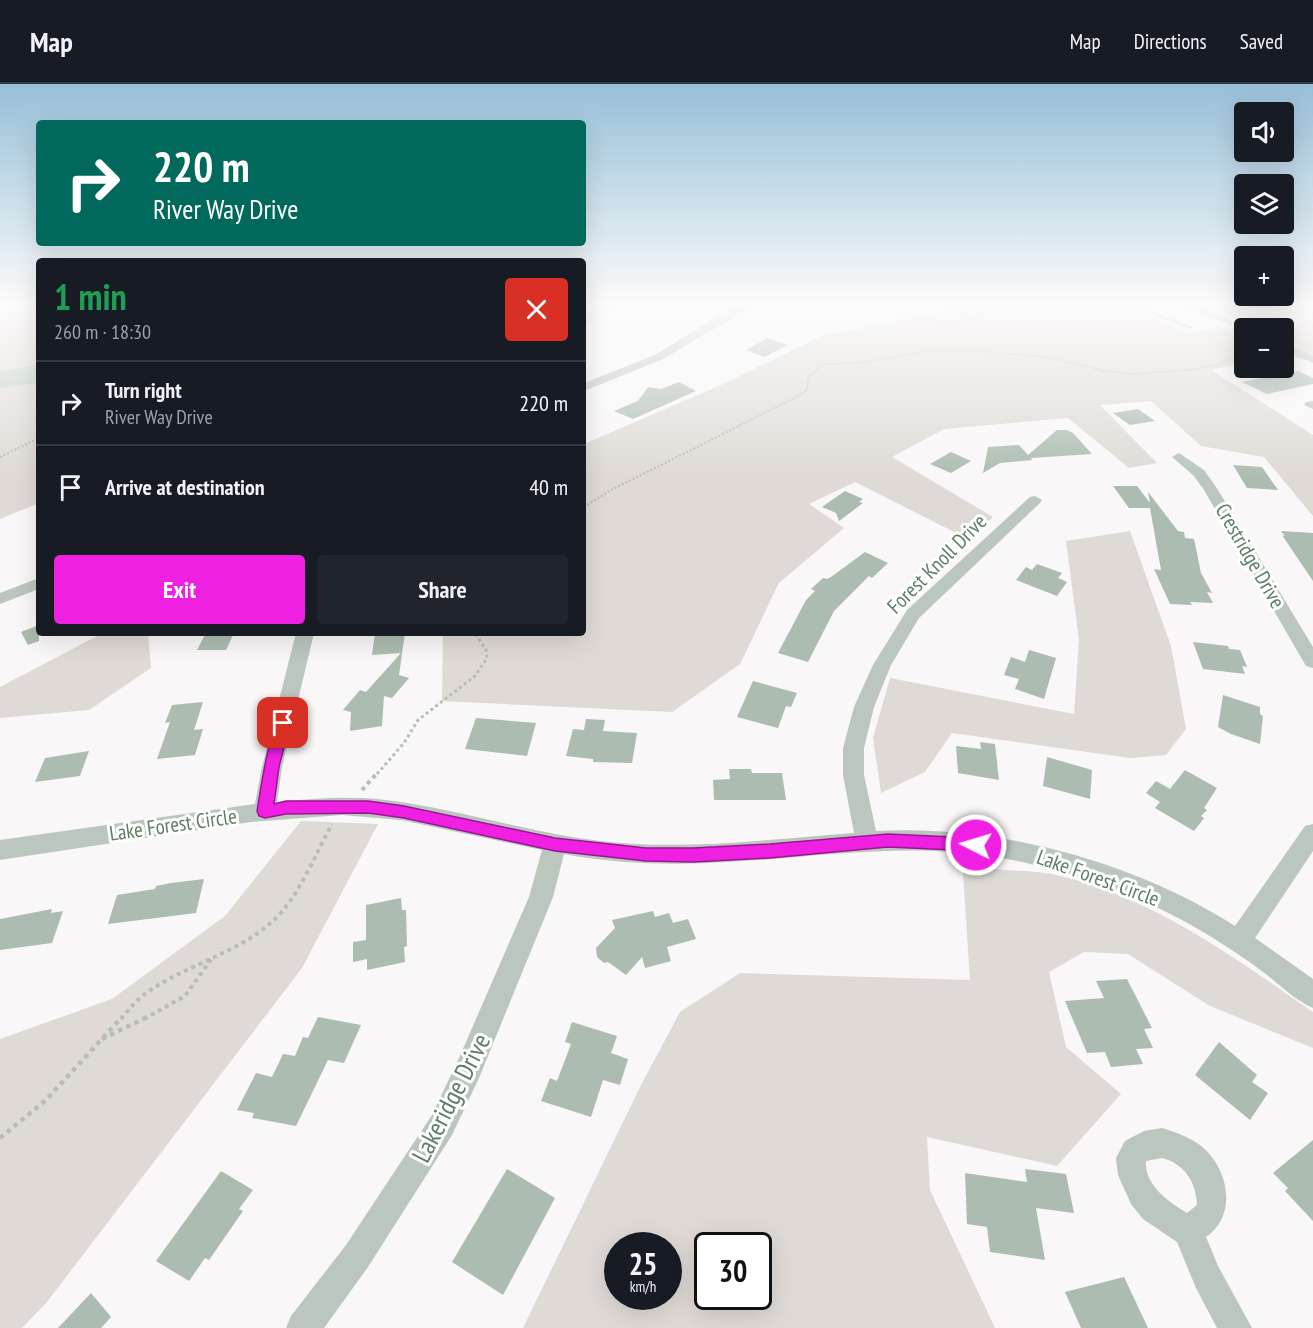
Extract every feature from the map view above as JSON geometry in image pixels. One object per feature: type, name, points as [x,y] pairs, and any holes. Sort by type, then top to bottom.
[{"type":"street","points":[[586,386],[646,362]]},
{"type":"street","name":"Crestridge Drive","points":[[1179,457],[1198,473],[1212,490],[1313,662]]},
{"type":"street","name":"Forest Knoll Drive","points":[[867,842],[853,764],[854,746],[857,731],[882,662],[903,627],[914,614],[1035,500]]},
{"type":"street","points":[[0,599],[36,584]]},
{"type":"street","points":[[265,811],[272,767],[304,636]]},
{"type":"street","name":"Lake Forest Circle","points":[[0,850],[286,808],[346,807],[368,807],[404,812],[555,845],[646,854],[693,855],[888,840],[956,842],[1016,850],[1050,858],[1140,890],[1181,909],[1239,941],[1313,995]]},
{"type":"street","points":[[1239,941],[1313,832]]},
{"type":"street","name":"Lakeridge Drive","points":[[303,1328],[357,1256],[442,1125],[470,1068],[541,897],[555,845]]},
{"type":"street","points":[[1188,1231],[1207,1276],[1235,1328]]},
{"type":"path","points":[[586,506],[610,490],[802,394],[807,389],[808,376],[824,364],[865,362]]},
{"type":"path","points":[[1070,362],[1114,372],[1152,373],[1227,362]]},
{"type":"path","points":[[0,457],[36,439]]},
{"type":"path","points":[[0,1138],[46,1100],[140,998],[260,932],[274,920],[290,900],[332,824],[404,744],[418,720],[476,676],[486,658],[486,650],[477,636]]},
{"type":"path","points":[[100,1040],[168,1007],[185,996],[213,958]]},
{"type":"shaded area","points":[[0,362],[36,362],[36,365],[0,371]]},
{"type":"shaded area","points":[[768,362],[1234,362],[1234,365],[1211,370],[1313,435],[1313,516],[1264,457],[1201,446],[1151,401],[1100,405],[1157,463],[1129,468],[1068,418],[944,429],[892,457],[993,517],[970,540],[855,482],[809,504],[844,528],[779,583],[740,664],[672,712],[442,701],[443,636],[586,636],[586,443]]},
{"type":"shaded area","points":[[36,365],[36,383],[0,388],[0,371]]},
{"type":"shaded area","points":[[36,383],[36,504],[0,519],[0,388]]},
{"type":"shaded area","points":[[1130,531],[1171,646],[1186,729],[1166,755],[1130,758],[952,733],[925,772],[881,793],[873,738],[890,678],[1074,714],[1079,640],[1066,541]]},
{"type":"shaded area","points":[[97,636],[148,636],[151,668],[89,710],[0,718],[0,687]]},
{"type":"shaded area","points":[[301,821],[378,824],[302,968],[47,1302],[22,1328],[0,1328],[0,1039],[112,999],[225,916]]},
{"type":"shaded area","points":[[980,868],[1051,874],[1096,886],[1129,899],[1224,951],[1313,1012],[1313,1048],[1210,1006],[1128,954],[1084,952],[1049,972],[1066,1047],[1121,1094],[1057,1166],[927,1137],[930,1190],[995,1328],[523,1328],[641,1085],[680,1012],[740,973],[970,980],[963,873]]},
{"type":"building","points":[[1298,371],[1313,378],[1313,384],[1267,394],[1242,382],[1262,378],[1294,378],[1294,372]]},
{"type":"building","points":[[679,382],[696,391],[633,419],[614,411],[638,401],[648,387],[661,389]]},
{"type":"building","points":[[1138,409],[1155,421],[1130,425],[1113,413]]},
{"type":"building","points":[[1057,430],[1067,430],[1073,433],[1092,454],[1031,458],[1032,460],[1000,463],[983,473],[988,447],[1019,445],[1028,455]]},
{"type":"building","points":[[951,452],[971,461],[951,473],[930,464]]},
{"type":"building","points":[[1233,465],[1262,467],[1278,490],[1247,488]]},
{"type":"building","points":[[1113,486],[1137,486],[1150,503],[1148,492],[1178,531],[1184,532],[1185,538],[1194,539],[1201,573],[1212,593],[1207,592],[1213,603],[1170,604],[1154,569],[1161,570],[1150,508],[1129,508]]},
{"type":"building","points":[[845,491],[863,499],[859,502],[863,503],[839,521],[836,513],[822,507]]},
{"type":"building","points":[[1281,531],[1313,533],[1313,581],[1282,535],[1285,536]]},
{"type":"building","points":[[865,552],[888,563],[872,578],[869,576],[834,611],[808,662],[778,653],[806,600],[815,591],[811,589],[823,578],[831,577]]},
{"type":"building","points":[[1037,564],[1062,573],[1058,578],[1067,582],[1057,596],[1016,580],[1026,567],[1032,570]]},
{"type":"building","points":[[36,626],[36,636],[39,636],[39,641],[28,645],[21,632]]},
{"type":"building","points":[[204,636],[233,636],[226,650],[197,650]]},
{"type":"building","points":[[375,636],[405,636],[399,675],[409,678],[392,698],[384,696],[382,726],[350,731],[351,712],[343,710],[360,690],[366,692],[401,653],[372,655]]},
{"type":"building","points":[[1193,642],[1228,646],[1229,649],[1240,650],[1247,667],[1242,666],[1245,674],[1203,669]]},
{"type":"building","points":[[1029,650],[1056,658],[1044,699],[1015,689],[1019,679],[1004,675],[1011,657],[1025,662]]},
{"type":"building","points":[[753,681],[797,693],[791,707],[786,706],[778,728],[737,717]]},
{"type":"building","points":[[1223,695],[1260,707],[1260,714],[1263,716],[1260,744],[1218,727]]},
{"type":"building","points":[[203,702],[194,730],[203,729],[195,755],[157,759],[170,722],[165,723],[172,705]]},
{"type":"building","points":[[476,718],[536,723],[527,756],[465,749]]},
{"type":"building","points":[[586,719],[605,720],[603,731],[637,733],[632,763],[593,762],[593,759],[566,756],[573,729],[584,730]]},
{"type":"building","points":[[980,742],[995,744],[999,780],[958,773],[956,746],[981,749]]},
{"type":"building","points":[[89,751],[80,776],[35,782],[45,758]]},
{"type":"building","points":[[1047,757],[1092,770],[1090,799],[1043,786]]},
{"type":"building","points":[[729,769],[751,769],[752,773],[782,773],[786,800],[714,800],[713,780],[730,779]]},
{"type":"building","points":[[1185,770],[1217,788],[1204,808],[1207,810],[1201,816],[1204,818],[1194,831],[1155,808],[1160,802],[1146,793],[1156,781],[1170,789]]},
{"type":"building","points":[[204,879],[196,913],[108,924],[117,895],[155,889],[156,886],[171,883]]},
{"type":"building","points":[[401,898],[402,910],[406,910],[405,962],[367,970],[367,959],[353,962],[353,942],[366,940],[366,905]]},
{"type":"building","points":[[52,909],[51,913],[63,911],[52,943],[0,950],[0,919]]},
{"type":"building","points":[[653,911],[655,917],[669,913],[673,923],[688,919],[696,939],[667,947],[671,961],[645,968],[642,957],[626,975],[597,957],[596,948],[615,928],[612,920]]},
{"type":"building","points":[[1127,979],[1152,1028],[1144,1029],[1153,1048],[1136,1049],[1143,1064],[1111,1067],[1105,1052],[1087,1053],[1065,1001],[1104,998],[1096,981]]},
{"type":"building","points":[[318,1017],[361,1025],[344,1063],[328,1060],[296,1126],[252,1118],[254,1113],[237,1110],[256,1073],[272,1077],[283,1054],[295,1056],[303,1037],[308,1038]]},
{"type":"building","points":[[572,1022],[617,1036],[611,1053],[628,1059],[620,1085],[603,1080],[591,1117],[541,1101],[550,1078],[557,1081],[571,1044],[565,1042]]},
{"type":"building","points":[[1219,1042],[1257,1075],[1252,1082],[1268,1093],[1250,1120],[1195,1075]]},
{"type":"building","points":[[1313,1140],[1313,1221],[1285,1191],[1288,1188],[1273,1173]]},
{"type":"building","points":[[507,1169],[555,1198],[503,1295],[452,1262]]},
{"type":"building","points":[[1025,1169],[1066,1174],[1074,1213],[1036,1208],[1045,1260],[990,1252],[987,1227],[967,1224],[965,1173],[1027,1182]]},
{"type":"building","points":[[221,1171],[253,1190],[239,1209],[243,1211],[209,1260],[205,1258],[189,1281],[156,1261]]},
{"type":"building","points":[[1124,1277],[1148,1328],[1081,1328],[1065,1292]]},
{"type":"building","points":[[91,1293],[111,1317],[101,1328],[58,1328]]},
{"type":"route","points":[[283,723],[272,767],[265,811],[286,808],[368,807],[404,812],[555,845],[646,854],[693,855],[770,851],[888,840],[956,842],[976,845]]}]
